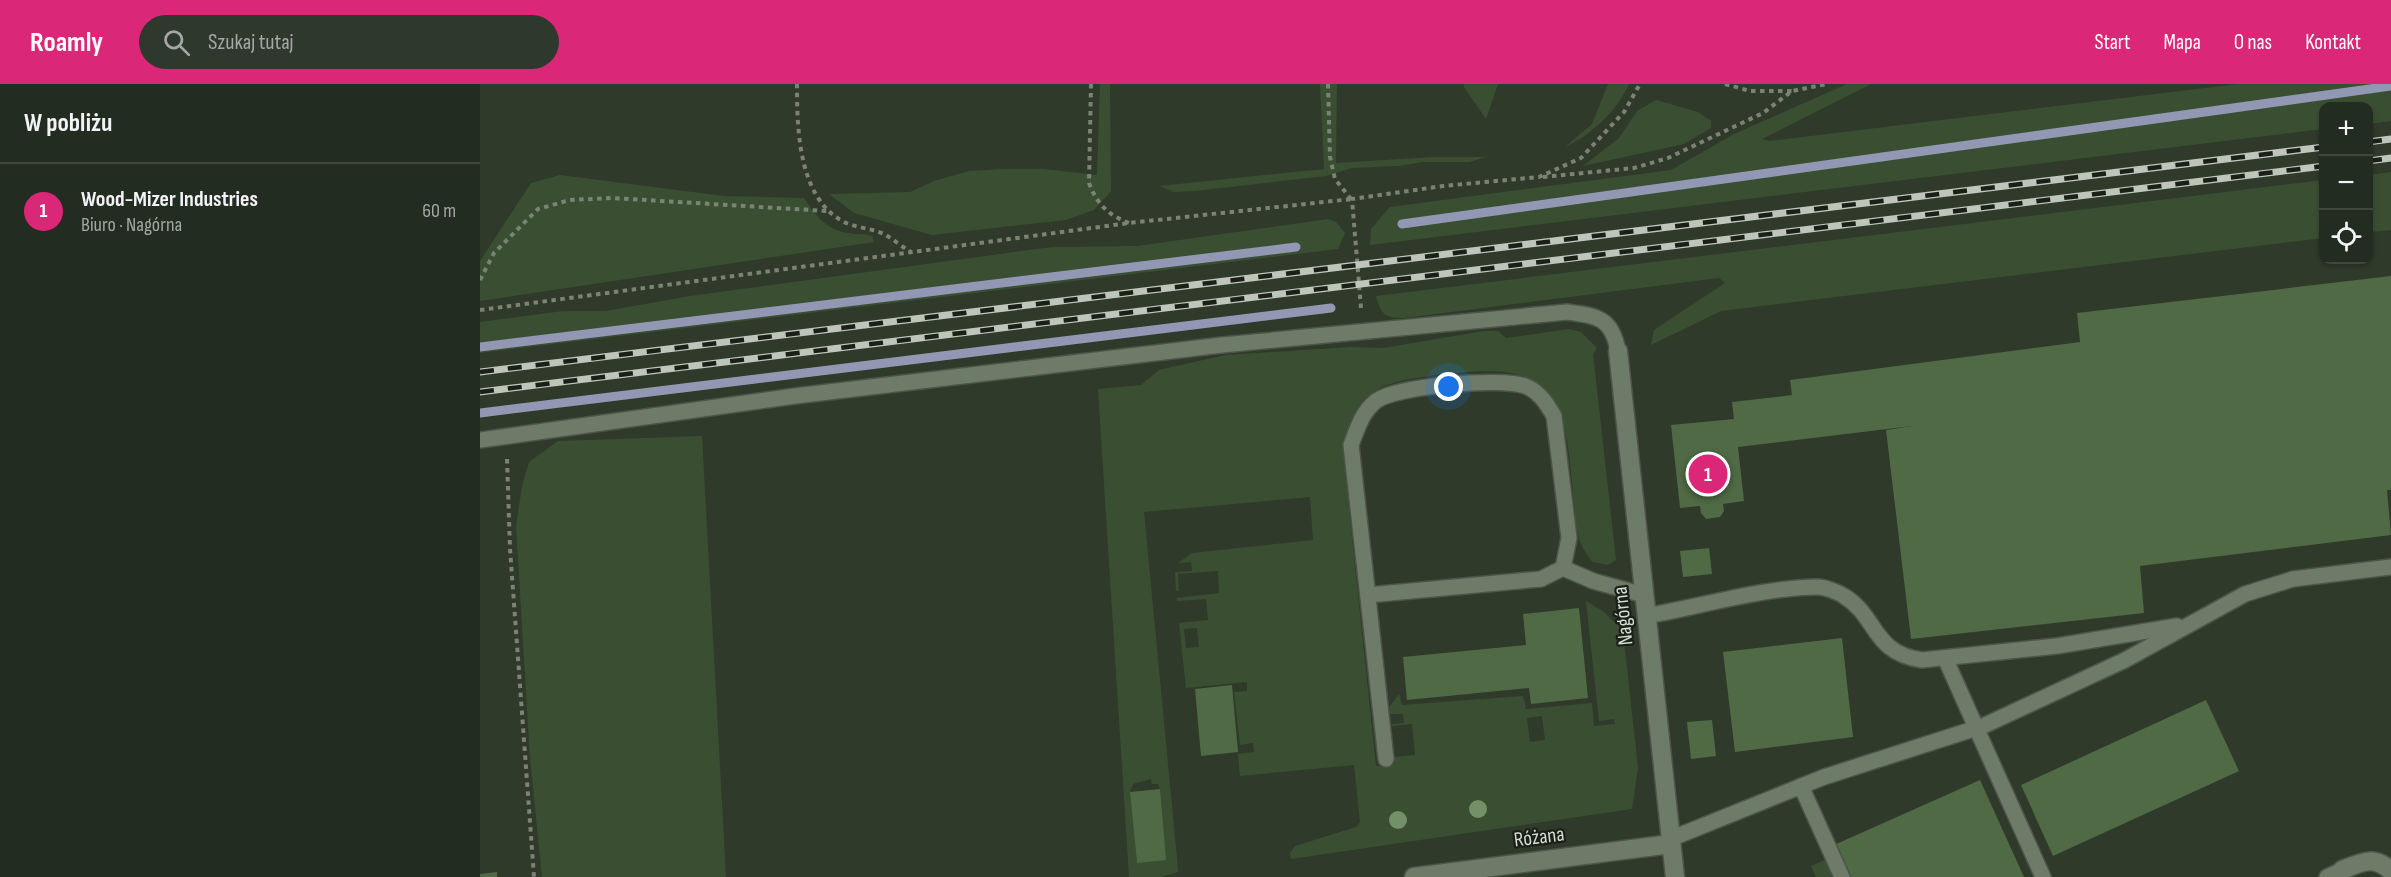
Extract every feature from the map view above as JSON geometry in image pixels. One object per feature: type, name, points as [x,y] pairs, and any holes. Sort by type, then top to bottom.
[{"type":"street","name":"Nagórna","points":[[1618,351],[1675,877]]},
{"type":"street","name":"Różana","points":[[1414,877],[1671,841]]},
{"type":"street","points":[[2335,874],[2369,860],[2383,864],[2391,872]]},
{"type":"lane","points":[[480,440],[795,396],[1222,345],[1568,312],[1592,316],[1607,323],[1615,334],[1618,351]]},
{"type":"lane","points":[[1386,759],[1351,445],[1361,418],[1376,401],[1396,391],[1505,381],[1528,387],[1544,399],[1554,416],[1569,538],[1563,568]]},
{"type":"lane","points":[[1671,841],[1801,786],[1976,728],[2125,660],[2245,594],[2293,579],[2391,567]]},
{"type":"lane","points":[[1368,595],[1541,579],[1563,568],[1593,581],[1644,596]]},
{"type":"lane","points":[[1646,616],[1769,593],[1820,587],[1843,596],[1860,610],[1873,631],[1890,648],[1905,658],[1945,658],[2057,646],[2190,624]]},
{"type":"lane","points":[[1945,658],[2043,877]]},
{"type":"lane","points":[[1801,786],[1842,877]]},
{"type":"path","points":[[797,84],[799,138],[806,173],[827,212]]},
{"type":"path","points":[[1091,84],[1089,183],[1095,199],[1104,209],[1129,223]]},
{"type":"path","points":[[1328,84],[1329,157],[1335,179],[1352,199],[1364,333]]},
{"type":"path","points":[[1539,177],[1581,158],[1624,112],[1640,84]]},
{"type":"path","points":[[1725,84],[1750,91],[1792,91],[1827,84]]},
{"type":"path","points":[[480,310],[1129,223],[1352,199],[1443,186],[1634,168],[1668,158],[1763,113],[1792,91]]},
{"type":"path","points":[[480,280],[494,253],[538,209],[570,200],[612,198],[827,212],[846,223],[883,234],[911,253]]},
{"type":"path","points":[[507,437],[510,549],[534,877]]},
{"type":"green space","points":[[1100,84],[1110,84],[1111,191],[1094,210],[1066,220],[932,235],[854,213],[829,194],[910,192],[934,181],[969,171],[1044,169],[1097,175]]},
{"type":"green space","points":[[1320,84],[1337,84],[1336,163],[1433,157],[1487,157],[1469,162],[1422,162],[1399,166],[1352,168],[1326,176],[1194,191],[1174,192],[1159,186],[1324,169]]},
{"type":"green space","points":[[1464,84],[1498,84],[1486,119],[1464,87]]},
{"type":"green space","points":[[1608,84],[1629,84],[1618,103],[1602,121],[1584,136],[1565,147],[1592,124]]},
{"type":"green space","points":[[1847,84],[1871,84],[1762,139],[1770,141],[2238,84],[2391,84],[2391,121],[2373,123],[2373,102],[2319,102],[2319,129],[1370,245],[1371,229],[1390,207],[1671,170],[1734,134]]},
{"type":"green space","points":[[1656,100],[1698,112],[1711,121],[1711,128],[1684,144],[1583,166],[1619,138],[1637,111]]},
{"type":"green space","points":[[2391,172],[2391,230],[2373,232],[2373,174]]},
{"type":"green space","points":[[560,175],[724,196],[804,198],[817,216],[833,229],[872,236],[874,242],[480,301],[480,261],[531,183]]},
{"type":"green space","points":[[2319,180],[2319,238],[1721,311],[1651,345],[1654,330],[1725,283],[1719,278],[1404,318],[1385,314],[1376,296]]},
{"type":"green space","points":[[1328,219],[1336,222],[1345,233],[1338,249],[480,353],[480,322],[563,311],[606,311],[690,296],[1052,247],[1137,246]]},
{"type":"green space","points":[[1569,329],[1581,332],[1597,348],[1593,354],[1616,560],[1608,565],[1593,562],[1580,542],[1569,449],[1564,426],[1556,405],[1544,389],[1526,378],[1502,372],[1469,372],[1405,380],[1384,386],[1365,399],[1349,428],[1344,462],[1376,766],[1395,764],[1395,757],[1415,755],[1412,724],[1392,726],[1392,724],[1404,723],[1403,714],[1390,714],[1390,706],[1399,694],[1402,705],[1523,696],[1526,709],[1592,703],[1594,726],[1615,724],[1614,719],[1599,721],[1586,601],[1604,612],[1617,625],[1617,617],[1621,614],[1638,768],[1632,809],[1291,859],[1290,853],[1295,846],[1356,827],[1360,822],[1354,765],[1240,776],[1238,754],[1254,752],[1253,743],[1240,745],[1234,692],[1247,691],[1247,682],[1186,688],[1179,623],[1208,620],[1206,599],[1177,601],[1177,598],[1219,593],[1218,571],[1178,574],[1179,591],[1176,591],[1175,572],[1192,571],[1191,562],[1178,563],[1192,553],[1313,540],[1310,497],[1144,512],[1178,872],[1161,877],[1129,877],[1098,389],[1141,385],[1159,370],[1225,355],[1351,347],[1383,348],[1484,331],[1498,331],[1506,338]],"holes":[[[1197,628],[1199,647],[1186,648],[1184,629]],[[1542,716],[1545,740],[1530,742],[1527,718]],[[1151,779],[1152,784],[1158,784],[1160,789],[1137,862],[1130,792],[1133,784]]]},
{"type":"green space","points":[[702,436],[726,877],[542,877],[530,758],[516,526],[522,486],[529,462],[558,441]]},
{"type":"green space","points":[[1827,859],[1835,877],[1816,877],[1811,866]]},
{"type":"building","points":[[2391,276],[2391,490],[2387,490],[2391,535],[2140,566],[2144,613],[1911,639],[1886,430],[1912,426],[1738,447],[1744,501],[1723,504],[1724,511],[1720,517],[1706,519],[1701,513],[1700,506],[1680,508],[1671,425],[1734,419],[1732,402],[1792,395],[1790,380],[2080,342],[2077,313]]},
{"type":"building","points":[[1709,548],[1712,574],[1683,577],[1680,551]]},
{"type":"building","points":[[1579,608],[1588,698],[1531,704],[1529,688],[1407,700],[1403,657],[1526,645],[1523,614]]},
{"type":"building","points":[[1842,638],[1853,737],[1735,752],[1723,652]]},
{"type":"building","points":[[1232,685],[1238,752],[1201,756],[1195,689]]},
{"type":"building","points":[[2206,700],[2239,771],[2053,856],[2021,785]]},
{"type":"building","points":[[1712,720],[1716,756],[1691,759],[1687,722]]},
{"type":"building","points":[[1980,780],[2024,877],[1848,877],[1834,845]]},
{"type":"building","points":[[1160,789],[1166,860],[1137,863],[1130,792]]},
{"type":"building","points":[[497,872],[497,877],[480,877],[480,874]]},
{"type":"waterway","points":[[1402,224],[2391,86]]},
{"type":"waterway","points":[[480,347],[1296,247]]},
{"type":"waterway","points":[[480,413],[1331,308]]},
{"type":"railway","points":[[2373,141],[2391,139]]},
{"type":"railway","points":[[480,372],[2319,148]]},
{"type":"railway","points":[[2373,160],[2391,158]]},
{"type":"railway","points":[[480,392],[2319,167]]},
{"type":"place","name":"Wood-Mizer Industries","points":[[1708,474]]}]
